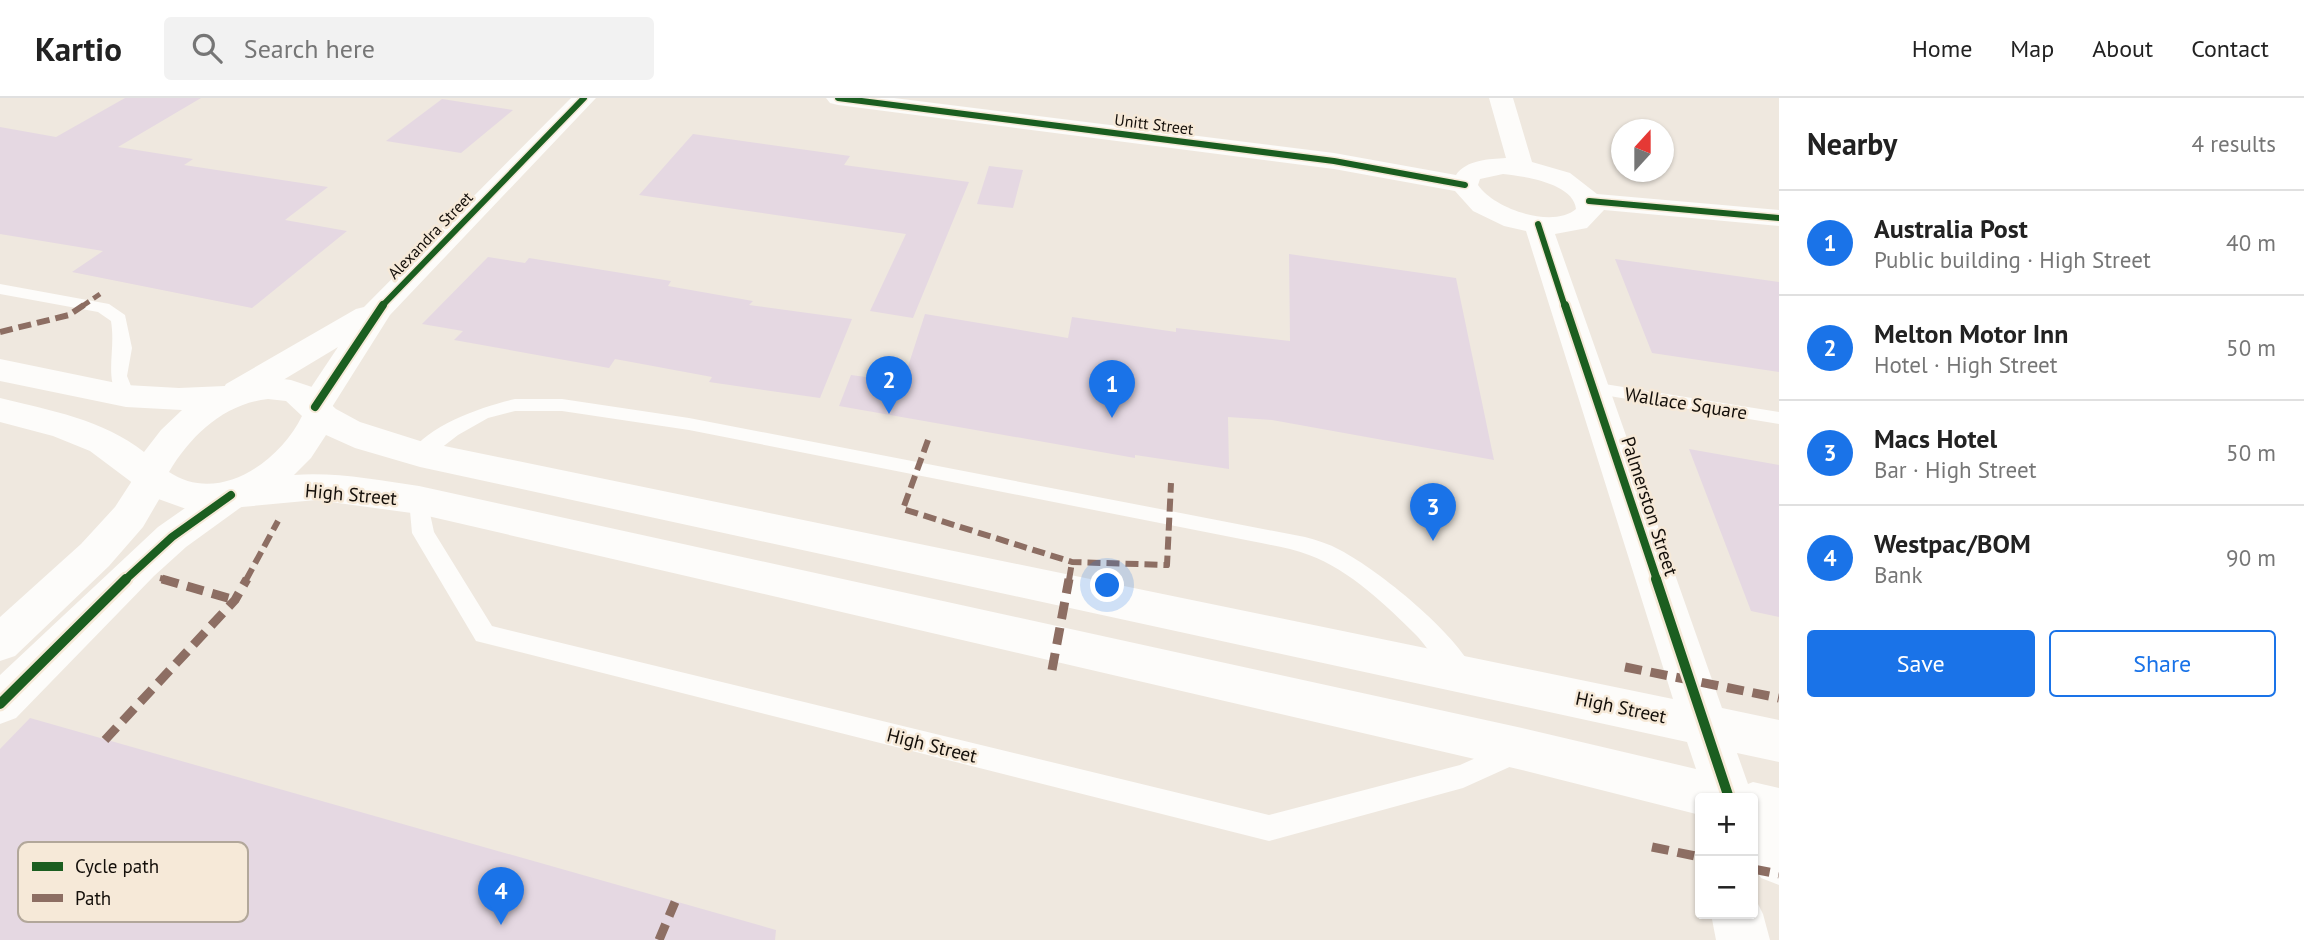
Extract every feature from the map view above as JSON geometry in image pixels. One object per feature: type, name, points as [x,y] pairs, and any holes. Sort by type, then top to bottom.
[{"type":"street","name":"Alexandra Street","points":[[236,494],[280,465],[299,448],[313,431],[317,410],[378,310],[584,98]]},
{"type":"street","name":"Unitt Street","points":[[838,98],[1335,161],[1465,185]]},
{"type":"street","points":[[1501,98],[1521,167]]},
{"type":"street","points":[[1521,167],[1557,177],[1582,192],[1589,201],[1590,211],[1578,221],[1560,225],[1538,224],[1492,211],[1476,201],[1465,185],[1469,175],[1481,169],[1521,167]]},
{"type":"street","points":[[1589,201],[1779,218]]},
{"type":"street","name":"Palmerston Street","points":[[1538,224],[1727,793]]},
{"type":"street","name":"Alexandra Street","points":[[150,477],[176,433],[232,395],[378,310]]},
{"type":"street","points":[[0,370],[126,396],[179,399],[232,395]]},
{"type":"street","name":"High Street","points":[[232,395],[267,388],[292,391],[310,400],[317,410],[340,427],[420,454],[1779,741]]},
{"type":"street","points":[[0,643],[95,555],[128,517],[150,477],[106,443],[3,413]]},
{"type":"street","name":"High Street","points":[[150,477],[172,491],[204,499],[316,487],[419,500],[1521,749],[1701,793]]},
{"type":"street","points":[[0,704],[140,565],[172,537],[236,494]]},
{"type":"street","points":[[1758,806],[1779,811]]},
{"type":"street","points":[[1758,834],[1779,860]]},
{"type":"street","points":[[1738,919],[1743,940]]},
{"type":"lane","points":[[0,289],[103,308],[118,319],[123,338],[123,365],[118,376],[126,396]]},
{"type":"lane","name":"Wallace Square","points":[[1592,388],[1779,418]]},
{"type":"lane","points":[[420,454],[451,430],[482,413],[515,405],[562,405],[689,424],[1251,533],[1334,556],[1409,615],[1453,657],[1463,673]]},
{"type":"lane","name":"High Street","points":[[419,500],[423,533],[484,634],[1269,828],[1463,776],[1521,749]]},
{"type":"building","points":[[125,98],[201,98],[118,147],[193,159],[184,165],[328,187],[285,220],[347,231],[252,308],[72,272],[103,251],[0,234],[0,127],[56,137]]},
{"type":"building","points":[[442,99],[513,110],[461,153],[386,141]]},
{"type":"building","points":[[693,134],[850,156],[844,165],[969,182],[913,318],[870,311],[906,234],[639,195]]},
{"type":"building","points":[[989,166],[1023,170],[1013,208],[977,204]]},
{"type":"building","points":[[1289,254],[1456,278],[1494,460],[1272,420],[1228,417],[1229,469],[1135,455],[1135,458],[839,406],[851,375],[903,382],[925,314],[1068,338],[1072,317],[1176,332],[1176,328],[1290,341]]},
{"type":"building","points":[[488,257],[525,263],[529,258],[671,281],[668,286],[753,301],[749,305],[852,319],[820,398],[709,382],[712,377],[615,359],[609,368],[454,340],[463,331],[422,324]]},
{"type":"building","points":[[1615,259],[1779,282],[1779,372],[1652,353]]},
{"type":"building","points":[[1689,449],[1779,465],[1779,617],[1751,611]]},
{"type":"building","points":[[30,718],[776,930],[775,940],[0,940],[0,749]]},
{"type":"marked path","points":[[0,332],[69,315],[100,294]]},
{"type":"marked path","points":[[928,440],[903,509],[1072,562],[1167,565],[1171,483]]},
{"type":"marked path","points":[[105,740],[235,600],[278,521]]},
{"type":"marked path","points":[[1052,670],[1072,562]]},
{"type":"marked path","points":[[160,578],[235,600]]},
{"type":"marked path","points":[[1625,667],[1779,698]]},
{"type":"marked path","points":[[1652,847],[1695,856]]},
{"type":"marked path","points":[[1758,870],[1779,874]]},
{"type":"marked path","points":[[659,940],[675,902]]},
{"type":"cycle path","points":[[315,407],[378,310],[584,98]]},
{"type":"cycle path","points":[[838,98],[1334,161],[1465,185]]},
{"type":"cycle path","points":[[1589,201],[1779,218]]},
{"type":"cycle path","points":[[1538,224],[1727,793]]},
{"type":"cycle path","points":[[0,704],[140,565],[172,537],[231,495]]},
{"type":"place","name":"Melton Motor Inn","points":[[889,414]]},
{"type":"place","name":"Australia Post","points":[[1112,418]]},
{"type":"place","name":"Macs Hotel","points":[[1433,541]]},
{"type":"place","name":"Westpac/BOM","points":[[501,925]]}]
